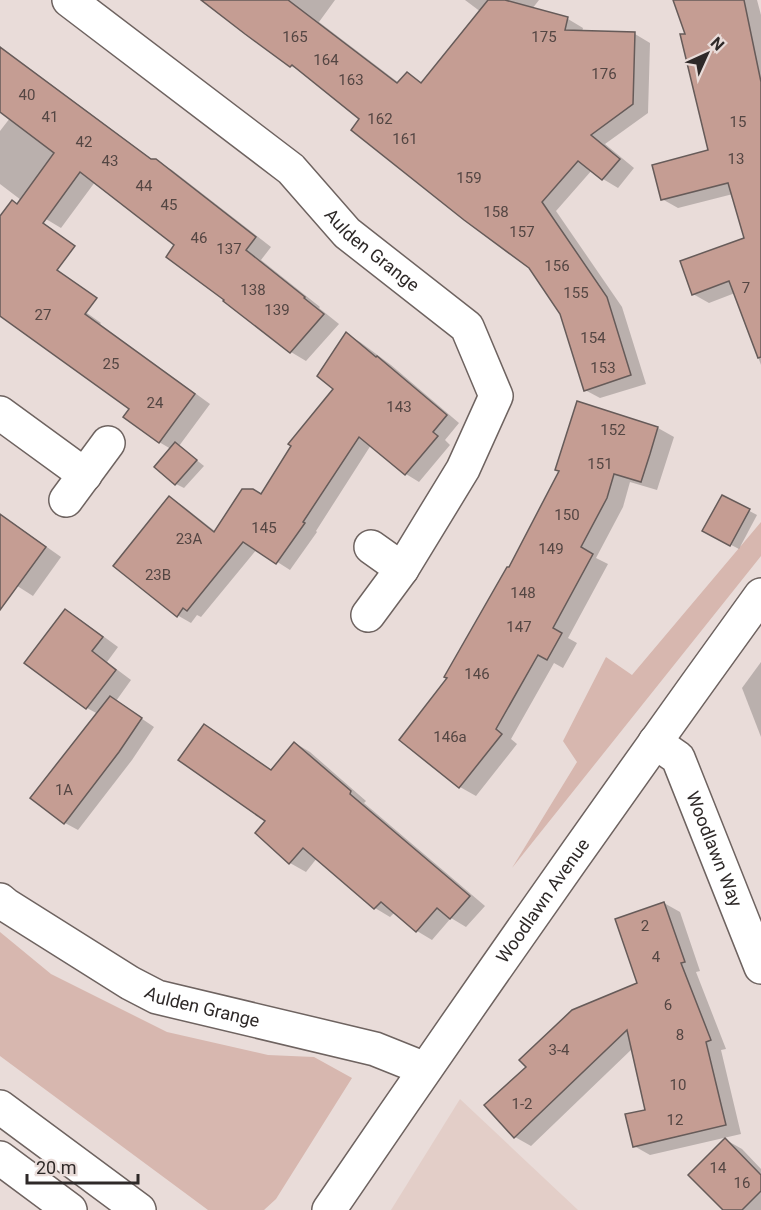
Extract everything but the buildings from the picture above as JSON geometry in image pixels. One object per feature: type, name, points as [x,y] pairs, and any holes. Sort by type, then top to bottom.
[{"type":"street","name":"Aulden Grange","points":[[69,0],[291,169],[347,233],[467,327],[496,396],[463,469],[402,569],[368,615]]},
{"type":"street","points":[[0,413],[75,487],[108,443]]},
{"type":"street","points":[[371,547],[402,569]]},
{"type":"street","name":"Woodlawn Avenue","points":[[329,1210],[425,1069],[761,595]]},
{"type":"street","name":"Woodlawn Way","points":[[655,742],[678,758],[761,967]]},
{"type":"street","name":"Aulden Grange","points":[[0,900],[121,977],[157,997],[375,1049],[425,1069]]},
{"type":"street","points":[[0,1107],[139,1210]]},
{"type":"street","points":[[0,1158],[70,1210]]},
{"type":"shaded area","points":[[761,522],[761,556],[512,868],[577,762],[563,741],[606,657],[632,675]]},
{"type":"shaded area","points":[[0,932],[51,974],[167,1032],[268,1055],[314,1057],[352,1078],[276,1199],[264,1210],[208,1210],[0,1056]]},
{"type":"shaded area","points":[[460,1099],[578,1210],[391,1210]]}]
